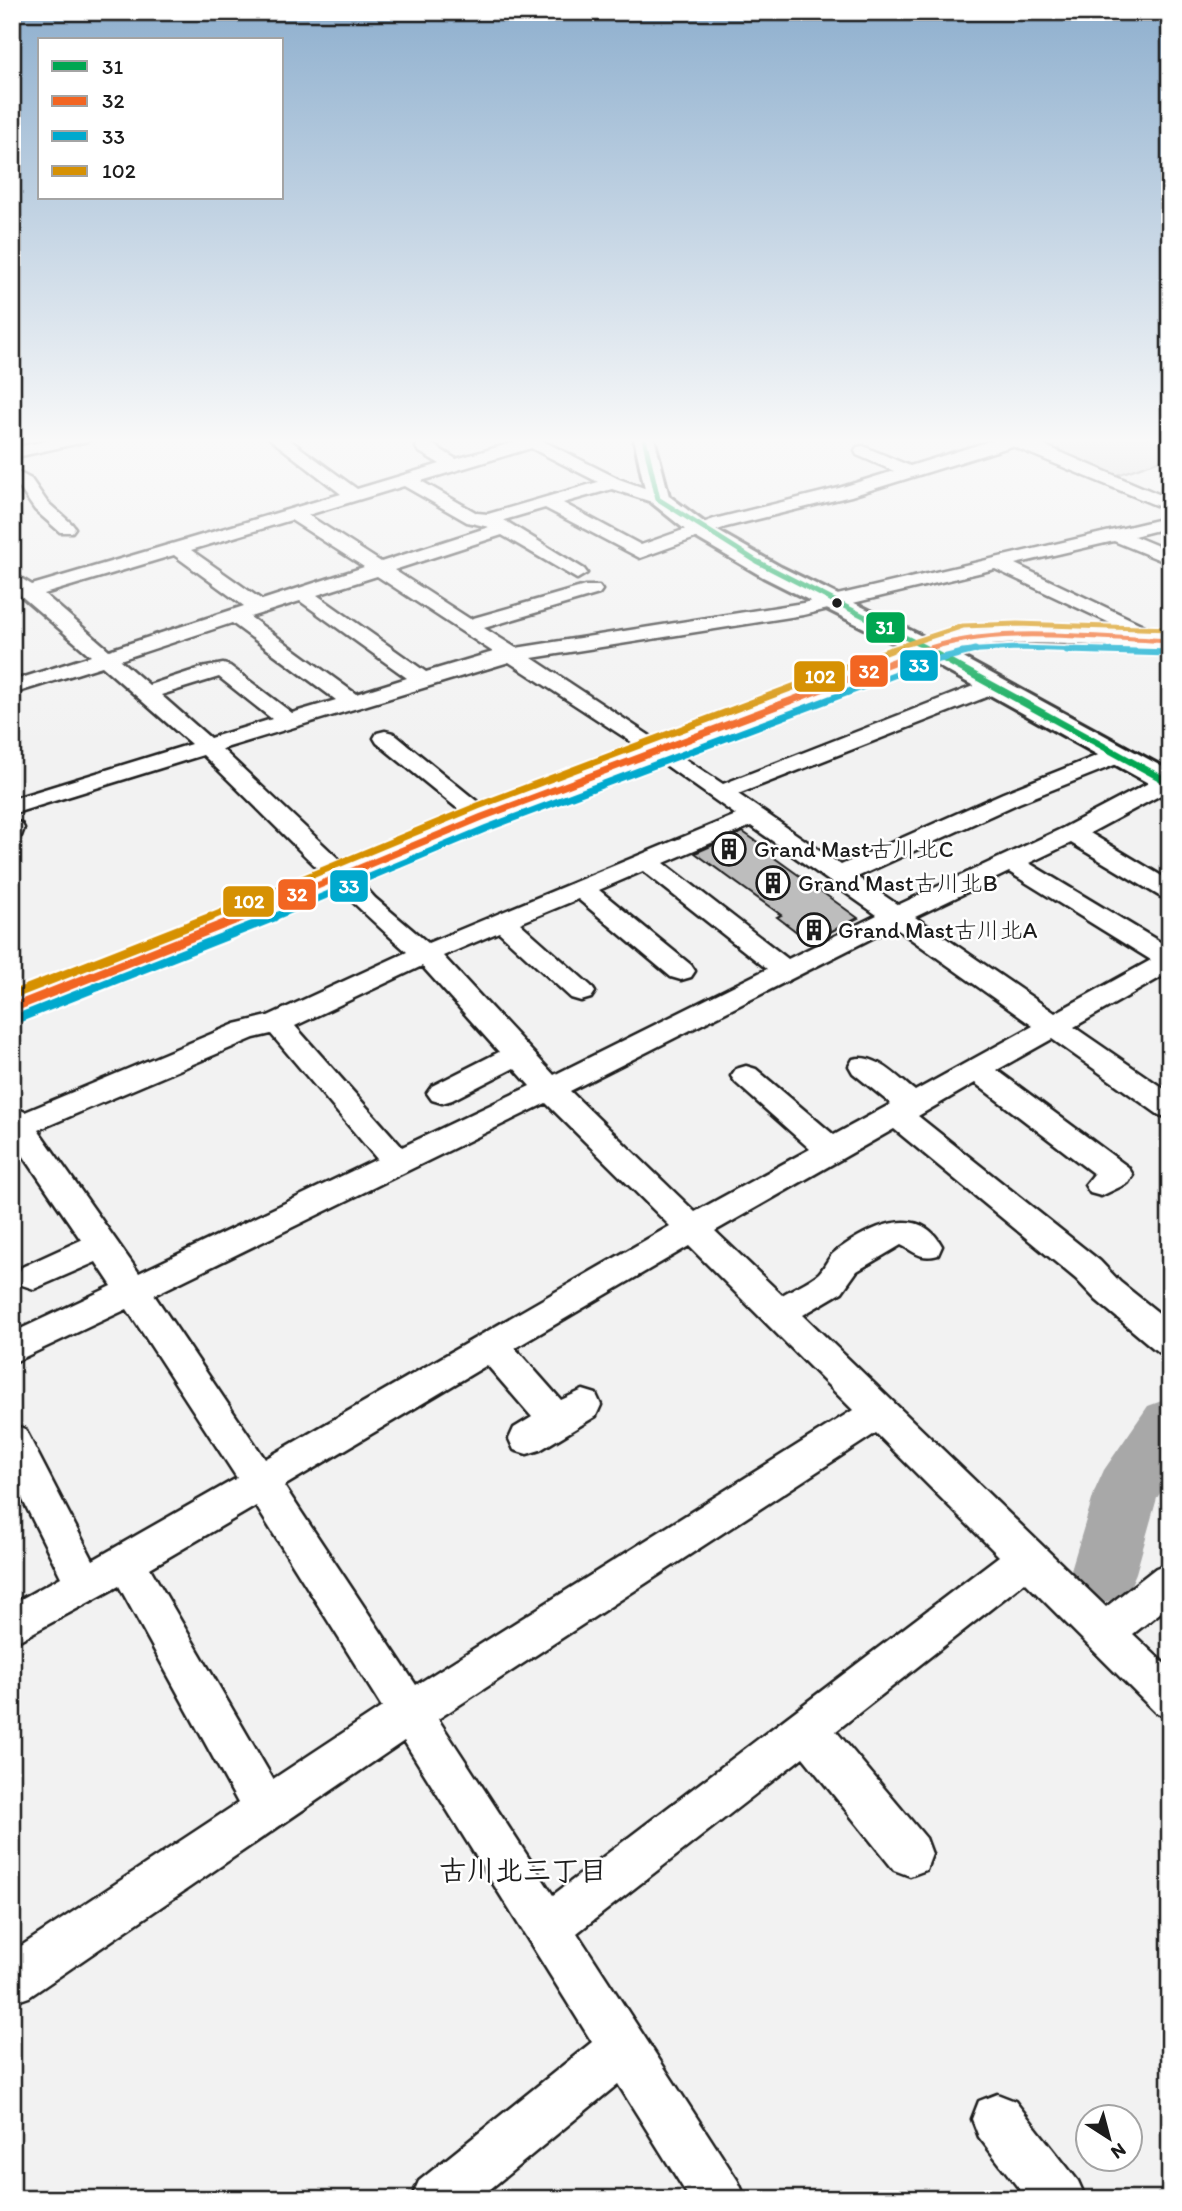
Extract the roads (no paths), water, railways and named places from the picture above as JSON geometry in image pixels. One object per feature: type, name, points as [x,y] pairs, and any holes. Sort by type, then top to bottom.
[{"type":"main road","points":[[719,541],[832,603],[928,649],[1119,755],[1165,776]]},
{"type":"main road","points":[[12,1008],[341,877],[482,817],[928,649],[964,638],[1017,636],[1164,640]]},
{"type":"street","points":[[21,586],[200,541]]},
{"type":"street","points":[[335,541],[659,749],[1170,1108]]},
{"type":"street","points":[[12,688],[303,594],[451,541]]},
{"type":"street","points":[[524,541],[577,573]]},
{"type":"street","points":[[620,541],[663,568]]},
{"type":"street","points":[[640,552],[671,541]]},
{"type":"street","points":[[12,807],[422,679],[511,654],[832,603],[1091,541]]},
{"type":"street","points":[[1131,541],[1170,558]]},
{"type":"street","points":[[177,548],[260,608]]},
{"type":"street","points":[[999,564],[1164,640]]},
{"type":"street","points":[[21,586],[207,747],[425,954],[550,1089],[1170,1698]]},
{"type":"street","points":[[468,626],[592,590]]},
{"type":"street","points":[[303,594],[422,679]]},
{"type":"street","points":[[235,615],[352,701]]},
{"type":"street","points":[[146,693],[208,672],[223,670],[288,721]]},
{"type":"street","points":[[721,793],[994,686]]},
{"type":"street","points":[[384,738],[482,817]]},
{"type":"street","points":[[838,876],[1011,798],[1119,755]]},
{"type":"street","points":[[12,1349],[550,1089],[895,916],[1072,833],[1165,776]]},
{"type":"street","points":[[720,2199],[133,1290],[18,1131],[245,1031],[277,1023],[425,954],[752,816]]},
{"type":"street","points":[[1072,833],[1170,892]]},
{"type":"street","points":[[646,861],[787,971]]},
{"type":"street","points":[[12,1625],[229,1504],[259,1482],[693,1228],[1170,961],[1010,862]]},
{"type":"street","points":[[581,888],[681,971]]},
{"type":"street","points":[[503,922],[581,992]]},
{"type":"street","points":[[277,1023],[398,1163]]},
{"type":"street","points":[[442,1093],[516,1055]]},
{"type":"street","points":[[863,1066],[905,1110],[1088,1270],[1108,1291],[1170,1342]]},
{"type":"street","points":[[977,1070],[1117,1175],[1101,1185]]},
{"type":"street","points":[[746,1076],[832,1151]]},
{"type":"street","points":[[779,1313],[830,1283],[845,1262],[895,1233],[904,1231],[926,1246]]},
{"type":"street","points":[[34,1276],[101,1245]]},
{"type":"street","points":[[492,1346],[555,1422]]},
{"type":"street","points":[[12,1980],[408,1714],[880,1412]]},
{"type":"street","points":[[12,1440],[85,1584]]},
{"type":"street","points":[[546,1929],[1027,1558]]},
{"type":"street","points":[[126,1562],[266,1810]]},
{"type":"street","points":[[1104,1633],[1170,1581]]},
{"type":"street","points":[[807,1728],[910,1854]]},
{"type":"street","points":[[450,2194],[622,2048]]},
{"type":"street","points":[[996,2119],[1060,2199]]},
{"type":"waterway","points":[[1103,1573],[1127,1490],[1170,1424]]},
{"type":"place","name":"Grand Mast古川北C","points":[[729,849]]},
{"type":"place","name":"Grand Mast古川北B","points":[[773,883]]},
{"type":"place","name":"Grand Mast古川北A","points":[[814,930]]},
{"type":"district","name":"古川北三丁目","points":[[523,1870]]}]
